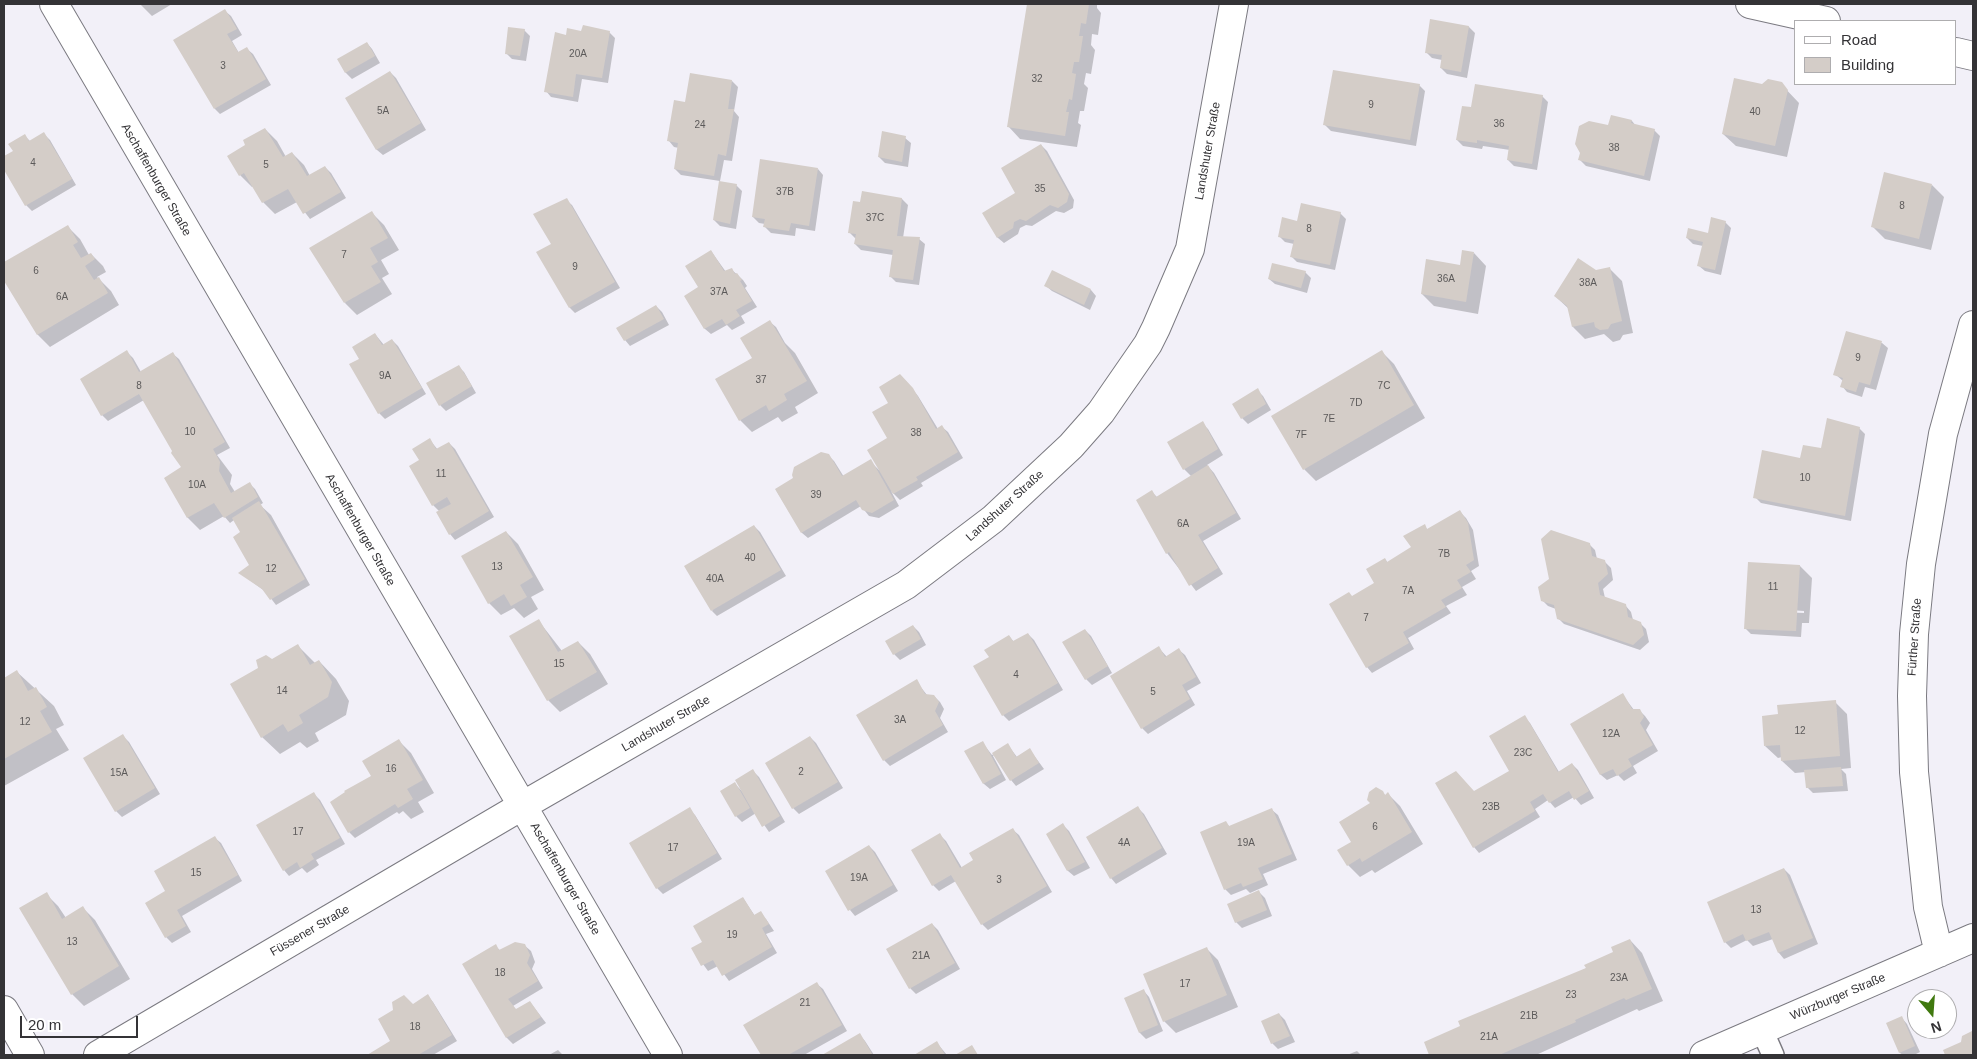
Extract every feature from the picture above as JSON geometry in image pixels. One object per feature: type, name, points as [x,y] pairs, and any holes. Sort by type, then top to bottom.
[{"type":"street","name":"Aschaffenburger Straße","points":[[54,4],[668,1055]]},
{"type":"street","name":"Landshuter Straße","points":[[522,806],[906,585],[979,532],[1077,439],[1102,412],[1148,344],[1190,249],[1234,4]]},
{"type":"street","points":[[1750,4],[1822,20]]},
{"type":"street","points":[[1957,52],[1973,56]]},
{"type":"street","name":"Fürther Straße","points":[[1939,953],[1928,907],[1914,772],[1912,696],[1914,634],[1921,564],[1943,434],[1973,325]]},
{"type":"street","name":"Füssener Straße","points":[[98,1055],[522,806]]},
{"type":"street","name":"Würzburger Straße","points":[[1704,1055],[1973,938]]},
{"type":"street","points":[[4,1010],[30,1055]]},
{"type":"lane","points":[[1762,1030],[1773,1055]]},
{"type":"building","points":[[1027,4],[1089,4],[1086,24],[1081,23],[1079,36],[1083,36],[1079,62],[1074,62],[1072,73],[1076,74],[1072,100],[1069,99],[1066,112],[1069,112],[1065,136],[1007,127]]},
{"type":"building","points":[[225,9],[237,29],[227,34],[238,52],[247,47],[266,79],[214,109],[173,40]]},
{"type":"building","points":[[1430,19],[1469,26],[1461,72],[1440,68],[1442,55],[1425,53]]},
{"type":"building","points":[[583,25],[610,31],[602,78],[576,74],[573,97],[544,92],[555,32],[566,35],[567,28],[581,31]]},
{"type":"building","points":[[508,27],[525,29],[520,56],[505,54]]},
{"type":"building","points":[[367,42],[375,56],[345,73],[337,59]]},
{"type":"building","points":[[1333,70],[1420,84],[1410,140],[1323,125]]},
{"type":"building","points":[[390,71],[421,123],[376,150],[345,98]]},
{"type":"building","points":[[690,73],[732,80],[728,109],[734,109],[726,156],[718,154],[714,176],[674,169],[678,143],[667,141],[674,100],[685,102]]},
{"type":"building","points":[[1734,78],[1762,84],[1768,79],[1782,82],[1788,90],[1775,146],[1722,134]]},
{"type":"building","points":[[1475,84],[1543,95],[1532,164],[1507,160],[1509,146],[1477,140],[1477,143],[1456,140],[1462,106],[1471,107]]},
{"type":"building","points":[[1611,115],[1632,120],[1631,123],[1655,129],[1644,176],[1578,160],[1580,153],[1575,144],[1579,126],[1589,121],[1608,125]]},
{"type":"building","points":[[265,128],[283,157],[292,152],[307,176],[325,166],[341,192],[303,214],[288,189],[262,203],[244,173],[239,176],[227,156],[245,145],[243,140]]},
{"type":"building","points":[[882,131],[906,136],[902,162],[878,157]]},
{"type":"building","points":[[44,132],[72,179],[25,206],[4,170],[4,156],[13,151],[8,144],[25,134],[29,141]]},
{"type":"building","points":[[1041,144],[1069,194],[1067,202],[1058,208],[1050,205],[1026,221],[1020,219],[1014,222],[1013,228],[997,238],[982,213],[1015,193],[1001,168]]},
{"type":"building","points":[[760,159],[818,168],[809,226],[791,223],[789,231],[763,227],[765,219],[752,217]]},
{"type":"building","points":[[1884,172],[1932,184],[1919,239],[1871,227]]},
{"type":"building","points":[[719,181],[737,184],[730,224],[713,220]]},
{"type":"building","points":[[862,191],[902,198],[897,236],[920,237],[913,280],[889,277],[893,250],[854,244],[856,234],[848,233],[853,201],[860,202]]},
{"type":"building","points":[[567,198],[615,282],[569,308],[536,252],[551,244],[533,214]]},
{"type":"building","points":[[1301,203],[1341,212],[1330,265],[1290,257],[1294,240],[1278,237],[1282,217],[1297,221]]},
{"type":"building","points":[[372,211],[388,238],[370,248],[378,262],[371,266],[381,282],[344,303],[309,248]]},
{"type":"building","points":[[1711,217],[1726,221],[1715,270],[1697,266],[1703,242],[1686,238],[1688,228],[1708,233]]},
{"type":"building","points":[[68,225],[78,242],[73,245],[81,258],[91,253],[95,259],[85,266],[94,280],[99,277],[108,293],[37,335],[4,281],[4,262]]},
{"type":"building","points":[[711,250],[724,271],[732,268],[735,274],[737,273],[752,301],[736,310],[740,316],[726,325],[722,319],[704,329],[684,296],[698,287],[685,266]]},
{"type":"building","points":[[1462,250],[1474,252],[1466,302],[1421,294],[1426,259],[1460,265]]},
{"type":"building","points":[[1578,258],[1596,270],[1610,267],[1622,321],[1611,324],[1608,329],[1600,330],[1595,327],[1594,322],[1572,327],[1567,306],[1554,296]]},
{"type":"building","points":[[1272,263],[1306,271],[1301,288],[1268,279]]},
{"type":"building","points":[[1052,270],[1091,289],[1084,305],[1044,286]]},
{"type":"building","points":[[656,305],[664,319],[624,341],[616,328]]},
{"type":"building","points":[[770,320],[807,381],[784,394],[787,400],[769,411],[766,405],[739,421],[715,379],[752,358],[740,338]]},
{"type":"building","points":[[1846,331],[1882,341],[1870,385],[1859,382],[1856,392],[1840,387],[1843,378],[1833,375]]},
{"type":"building","points":[[375,333],[382,345],[392,339],[422,388],[378,414],[349,364],[359,359],[352,347]]},
{"type":"building","points":[[127,350],[139,372],[173,352],[225,442],[213,449],[220,462],[219,471],[231,493],[250,482],[258,497],[224,518],[214,503],[187,518],[164,478],[181,467],[171,453],[172,451],[139,394],[101,416],[80,379]]},
{"type":"building","points":[[1382,350],[1414,405],[1303,470],[1271,416]]},
{"type":"building","points":[[459,365],[472,386],[439,406],[426,383]]},
{"type":"building","points":[[900,374],[913,388],[936,429],[942,425],[958,452],[916,477],[918,480],[893,494],[867,450],[887,438],[872,412],[888,403],[879,387]]},
{"type":"building","points":[[1258,388],[1266,404],[1241,419],[1232,404]]},
{"type":"building","points":[[1827,418],[1860,427],[1845,516],[1753,498],[1762,450],[1800,458],[1803,445],[1821,448]]},
{"type":"building","points":[[1203,421],[1218,449],[1183,470],[1167,442]]},
{"type":"building","points":[[430,438],[436,449],[449,442],[489,511],[449,535],[436,512],[451,504],[447,497],[432,506],[409,466],[419,460],[412,449]]},
{"type":"building","points":[[821,452],[829,454],[842,476],[871,459],[894,500],[872,513],[862,510],[856,500],[801,533],[775,489],[793,478],[794,467]]},
{"type":"building","points":[[1208,465],[1236,513],[1198,535],[1218,568],[1189,586],[1169,552],[1166,554],[1136,500],[1152,490],[1156,497]]},
{"type":"building","points":[[259,501],[305,579],[270,600],[262,589],[238,573],[249,565],[233,537],[240,532],[232,518]]},
{"type":"building","points":[[1460,510],[1468,523],[1474,560],[1466,565],[1471,572],[1457,580],[1462,588],[1441,600],[1446,607],[1403,632],[1409,643],[1366,668],[1329,604],[1349,592],[1352,596],[1374,583],[1366,569],[1385,558],[1387,562],[1411,547],[1403,536],[1425,524],[1427,529]]},
{"type":"building","points":[[754,525],[781,570],[711,611],[684,566]]},
{"type":"building","points":[[1551,530],[1590,543],[1592,556],[1605,560],[1608,574],[1598,583],[1600,595],[1626,604],[1628,617],[1641,622],[1644,635],[1633,645],[1557,619],[1554,605],[1541,601],[1538,587],[1549,579],[1541,539]]},
{"type":"building","points":[[506,531],[533,577],[520,585],[527,597],[511,606],[504,594],[488,604],[461,556]]},
{"type":"building","points":[[1748,562],[1800,565],[1796,631],[1744,629]]},
{"type":"building","points":[[539,619],[558,652],[578,641],[597,672],[547,701],[509,636]]},
{"type":"building","points":[[913,625],[921,639],[893,655],[885,641]]},
{"type":"building","points":[[1085,629],[1108,666],[1085,680],[1062,642]]},
{"type":"building","points":[[1028,633],[1058,683],[1002,716],[973,666],[989,657],[984,650],[1009,635],[1013,641]]},
{"type":"building","points":[[298,644],[310,665],[319,660],[332,682],[328,697],[299,715],[303,723],[288,732],[283,724],[261,738],[230,684],[258,668],[256,660],[266,655],[272,659]]},
{"type":"building","points":[[1159,646],[1165,657],[1179,648],[1196,677],[1182,685],[1190,699],[1141,729],[1110,676]]},
{"type":"building","points":[[17,670],[28,691],[36,687],[47,707],[40,711],[52,732],[4,759],[4,678]]},
{"type":"building","points":[[917,679],[925,694],[934,695],[939,702],[935,711],[943,725],[883,761],[856,715]]},
{"type":"building","points":[[1623,693],[1632,709],[1640,709],[1644,717],[1640,723],[1653,745],[1628,759],[1632,766],[1617,776],[1613,769],[1600,775],[1570,724]]},
{"type":"building","points":[[1836,700],[1840,756],[1781,761],[1780,745],[1764,746],[1762,716],[1778,714],[1777,705]]},
{"type":"building","points":[[1525,715],[1558,772],[1572,763],[1589,791],[1574,800],[1569,791],[1549,803],[1543,794],[1530,802],[1535,811],[1473,848],[1435,783],[1456,771],[1474,791],[1509,771],[1489,736]]},
{"type":"building","points":[[123,734],[155,788],[115,812],[83,758]]},
{"type":"building","points":[[810,736],[838,782],[792,809],[765,763]]},
{"type":"building","points":[[399,739],[423,780],[407,789],[413,799],[398,808],[395,804],[348,833],[330,802],[344,791],[371,776],[362,761]]},
{"type":"building","points":[[983,741],[1001,774],[983,784],[964,751]]},
{"type":"building","points":[[1008,743],[1016,757],[1030,748],[1039,763],[1010,781],[992,753]]},
{"type":"building","points":[[1841,767],[1843,786],[1806,788],[1804,770]]},
{"type":"building","points":[[753,769],[780,816],[762,827],[735,780]]},
{"type":"building","points":[[735,782],[750,808],[735,817],[720,791]]},
{"type":"building","points":[[1376,787],[1383,791],[1385,795],[1388,792],[1412,832],[1362,862],[1360,858],[1347,866],[1337,850],[1351,842],[1339,822],[1370,803],[1367,800],[1369,792]]},
{"type":"building","points":[[314,792],[340,838],[311,854],[314,859],[300,868],[297,862],[283,871],[256,825]]},
{"type":"building","points":[[1138,806],[1162,848],[1110,879],[1086,837]]},
{"type":"building","points":[[690,807],[717,853],[656,889],[629,843]]},
{"type":"building","points":[[1272,808],[1292,854],[1258,868],[1263,879],[1243,887],[1241,883],[1224,890],[1200,832],[1226,821],[1229,826]]},
{"type":"building","points":[[1063,823],[1085,862],[1067,871],[1046,834]]},
{"type":"building","points":[[1013,828],[1047,886],[981,925],[951,875],[932,886],[911,850],[940,833],[960,868],[973,860],[969,853]]},
{"type":"building","points":[[215,836],[238,875],[177,910],[186,926],[165,938],[145,903],[165,891],[154,871]]},
{"type":"building","points":[[869,845],[893,885],[848,911],[825,871]]},
{"type":"building","points":[[1784,868],[1813,938],[1778,953],[1769,932],[1746,941],[1743,934],[1724,943],[1707,902]]},
{"type":"building","points":[[1259,890],[1267,910],[1235,923],[1227,904]]},
{"type":"building","points":[[47,892],[62,919],[83,906],[119,966],[71,995],[19,908]]},
{"type":"building","points":[[743,897],[754,915],[761,911],[769,924],[762,928],[772,947],[722,976],[713,960],[701,966],[691,948],[702,942],[693,926]]},
{"type":"building","points":[[932,923],[955,963],[909,989],[886,949]]},
{"type":"building","points":[[1630,939],[1652,989],[1626,1000],[1624,998],[1575,1020],[1576,1022],[1499,1055],[1429,1055],[1424,1042],[1460,1026],[1458,1021],[1586,968],[1584,965],[1613,952],[1611,947]]},
{"type":"building","points":[[515,942],[525,944],[530,955],[527,963],[538,981],[508,999],[516,1009],[530,1001],[541,1017],[506,1038],[462,964],[496,944],[499,950]]},
{"type":"building","points":[[1207,947],[1227,995],[1163,1022],[1143,974]]},
{"type":"building","points":[[817,982],[842,1025],[788,1055],[761,1055],[743,1025]]},
{"type":"building","points":[[1144,989],[1158,1025],[1139,1033],[1124,998]]},
{"type":"building","points":[[428,994],[452,1035],[418,1055],[367,1055],[390,1041],[378,1019],[393,1010],[392,1002],[404,995],[413,1004]]},
{"type":"building","points":[[1279,1013],[1290,1036],[1271,1044],[1261,1021]]},
{"type":"building","points":[[1902,1016],[1907,1028],[1907,1039],[1912,1039],[1915,1046],[1899,1053],[1886,1023]]},
{"type":"building","points":[[1972,1031],[1973,1055],[1945,1055],[1943,1050],[1961,1042],[1962,1036]]},
{"type":"building","points":[[860,1033],[872,1054],[822,1055]]},
{"type":"building","points":[[937,1041],[945,1055],[914,1055]]},
{"type":"building","points":[[972,1045],[978,1055],[955,1055]]}]
